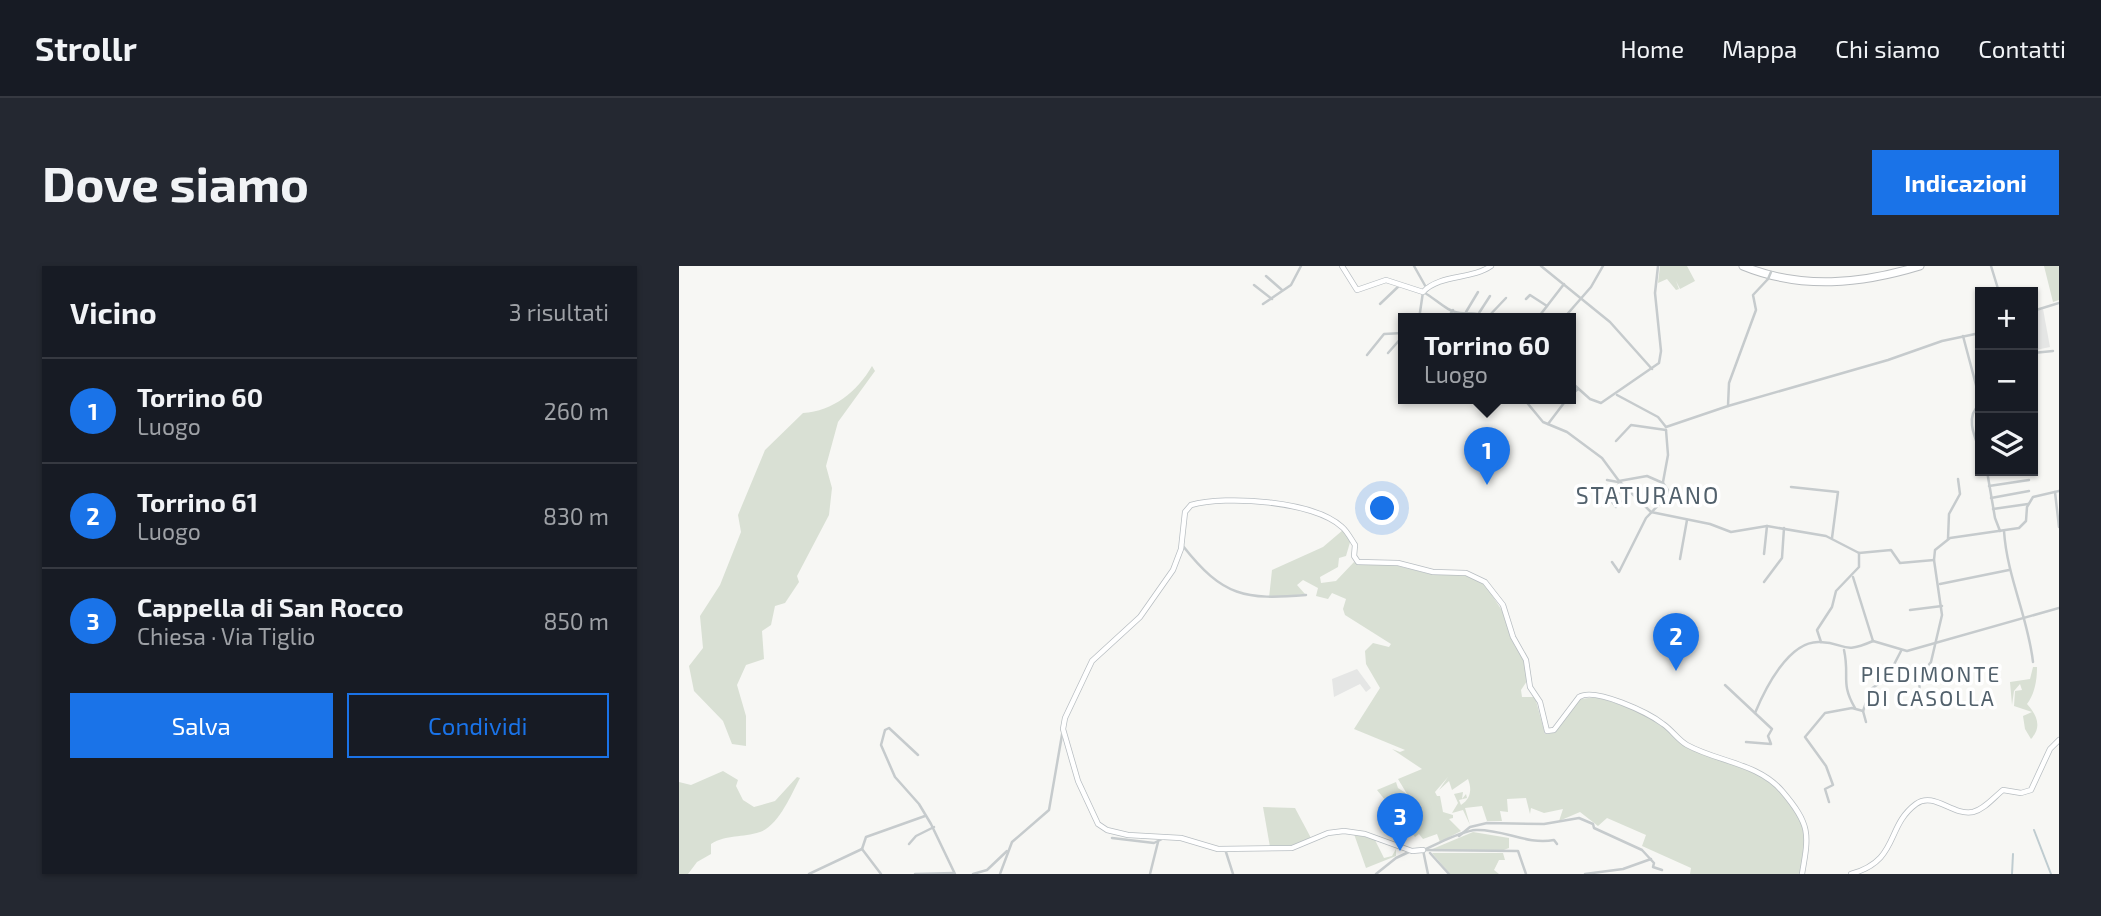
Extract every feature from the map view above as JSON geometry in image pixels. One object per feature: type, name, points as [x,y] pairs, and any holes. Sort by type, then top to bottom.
[{"type":"highway","points":[[1744,266],[1775,277],[1832,283],[1871,280],[1920,266]]},
{"type":"street","points":[[1263,304],[1291,285],[1301,266]]},
{"type":"street","points":[[1342,266],[1357,290],[1386,280],[1425,290],[1453,310],[1479,313],[1490,296]]},
{"type":"street","points":[[1414,266],[1425,290],[1420,313]]},
{"type":"street","points":[[1425,290],[1491,266]]},
{"type":"street","points":[[1541,266],[1610,323],[1652,369]]},
{"type":"street","points":[[1568,313],[1591,286],[1603,266]]},
{"type":"street","points":[[1578,389],[1601,403],[1617,395],[1659,363],[1661,351],[1655,308],[1658,266]]},
{"type":"street","points":[[1728,406],[1729,383],[1756,310],[1753,295],[1768,279],[1773,266]]},
{"type":"street","points":[[1991,266],[1997,287]]},
{"type":"street","points":[[1266,276],[1283,291]]},
{"type":"street","points":[[1380,304],[1401,284]]},
{"type":"street","points":[[1541,313],[1564,284]]},
{"type":"street","points":[[1254,285],[1272,299]]},
{"type":"street","points":[[1466,312],[1478,292]]},
{"type":"street","points":[[1526,299],[1529,295],[1546,306]]},
{"type":"street","points":[[1492,313],[1506,298]]},
{"type":"street","points":[[2038,309],[2059,303]]},
{"type":"street","points":[[1367,355],[1384,334],[1398,335]]},
{"type":"street","points":[[1616,440],[1631,425],[1666,429],[1728,406],[1888,360],[1942,341],[1975,334]]},
{"type":"street","points":[[1963,336],[1975,383]]},
{"type":"street","points":[[1388,353],[1398,341]]},
{"type":"street","points":[[2038,352],[2053,351]]},
{"type":"street","points":[[1617,395],[1658,417],[1666,429],[1668,455],[1663,483]]},
{"type":"street","points":[[1529,404],[1548,425],[1567,432],[1602,458],[1618,482],[1651,512],[1718,526],[1736,533],[1767,526],[1784,528],[1832,538],[1859,553],[1891,550],[1900,564],[1934,560]]},
{"type":"street","points":[[1548,425],[1563,404]]},
{"type":"street","points":[[1975,411],[1972,416],[1975,437]]},
{"type":"street","points":[[1607,480],[1618,482],[1647,476],[1663,483],[1670,493],[1651,512],[1619,572],[1612,562]]},
{"type":"street","points":[[1988,476],[1993,509],[2002,531],[2009,570],[2024,617],[2033,662]]},
{"type":"street","points":[[1948,539],[1949,514],[1960,494],[1958,479]]},
{"type":"street","points":[[1989,486],[2029,480]]},
{"type":"street","points":[[1618,482],[1618,498],[1623,505],[1627,504]]},
{"type":"street","points":[[1791,487],[1837,492],[1832,538]]},
{"type":"street","points":[[1991,498],[2029,491]]},
{"type":"street","points":[[1919,698],[1920,676],[1931,662],[1943,606],[1934,560],[1935,550],[1948,539],[2002,531],[2024,524],[2028,504],[2036,495],[2057,491],[2059,527]]},
{"type":"street","points":[[1616,506],[1612,502],[1618,498]]},
{"type":"street","points":[[973,874],[987,870],[1049,810],[1063,729],[1084,672],[1152,602],[1173,570],[1181,543],[1185,512],[1194,503],[1255,502],[1281,505],[1327,517],[1342,527],[1355,545],[1354,556],[1358,562],[1398,563],[1423,571],[1466,573],[1480,578],[1503,605],[1513,637],[1526,660],[1530,687],[1539,702],[1547,731],[1554,730],[1579,697],[1595,694],[1651,716],[1688,746],[1761,773],[1781,790],[1805,827],[1808,851],[1802,874]]},
{"type":"street","points":[[1993,509],[2028,504]]},
{"type":"street","points":[[1680,559],[1687,520]]},
{"type":"street","points":[[1764,554],[1767,526]]},
{"type":"street","points":[[1764,582],[1782,558],[1784,528]]},
{"type":"street","points":[[1181,543],[1213,578],[1250,597],[1273,599],[1306,595]]},
{"type":"street","points":[[1821,642],[1817,630],[1832,607],[1836,591],[1853,576],[1860,564],[1859,553]]},
{"type":"street","points":[[1939,584],[2009,570]]},
{"type":"street","points":[[1853,576],[1873,641]]},
{"type":"street","points":[[1910,610],[1943,606]]},
{"type":"street","points":[[1755,713],[1771,678],[1794,653],[1807,645],[1821,642],[1845,650],[1873,641],[1901,651],[2059,608]]},
{"type":"street","points":[[1845,650],[1848,671],[1845,688],[1855,708]]},
{"type":"street","points":[[1866,722],[1863,711],[1871,689],[1887,678],[1901,651]]},
{"type":"street","points":[[1725,685],[1772,727],[1768,737],[1772,743],[1746,742]]},
{"type":"street","points":[[1829,803],[1825,789],[1833,785],[1826,766],[1805,737],[1825,713],[1855,708],[1863,711]]},
{"type":"street","points":[[915,874],[954,873],[934,828],[891,769],[881,745],[884,730],[888,728],[918,755]]},
{"type":"street","points":[[1063,729],[1082,791],[1098,824],[1107,830],[1128,835],[1181,838],[1225,849],[1292,848],[1336,831],[1365,834],[1412,851]]},
{"type":"street","points":[[1851,874],[1868,868],[1886,854],[1903,817],[1921,801],[1932,800],[1957,811],[1970,812],[1980,809],[2003,789],[2021,793],[2031,790],[2050,749],[2059,740]]},
{"type":"street","points":[[809,874],[862,849],[866,837],[925,816]]},
{"type":"street","points":[[1459,836],[1470,827],[1487,822],[1544,824],[1579,818],[1636,846],[1651,859],[1654,868],[1662,870]]},
{"type":"street","points":[[909,844],[916,836],[934,828]]},
{"type":"street","points":[[1423,850],[1477,830],[1534,843],[1554,840],[1557,844]]},
{"type":"street","points":[[1112,838],[1159,842]]},
{"type":"street","points":[[1150,874],[1159,842],[1164,838]]},
{"type":"street","points":[[1395,845],[1397,858]]},
{"type":"street","points":[[862,849],[881,874]]},
{"type":"street","points":[[1225,849],[1233,874]]},
{"type":"street","points":[[1000,874],[1007,850]]},
{"type":"street","points":[[1423,850],[1428,874]]},
{"type":"street","points":[[1423,850],[1432,854],[1449,874]]},
{"type":"street","points":[[1376,874],[1397,858],[1412,851],[1423,850],[1520,852],[1526,874]]},
{"type":"street","points":[[1585,874],[1623,869],[1651,859]]},
{"type":"shaded area","points":[[1660,266],[1687,266],[1695,281],[1680,289],[1676,281],[1679,289],[1676,290],[1667,279],[1658,283]]},
{"type":"shaded area","points":[[2044,266],[2059,266],[2059,300],[2053,302]]},
{"type":"shaded area","points":[[2043,309],[2050,347],[2038,350],[2038,310]]},
{"type":"shaded area","points":[[872,366],[875,371],[838,422],[826,466],[832,488],[829,515],[797,576],[799,582],[785,603],[775,606],[771,625],[762,631],[764,659],[746,665],[737,685],[746,716],[746,746],[732,744],[723,721],[694,691],[689,666],[703,648],[700,616],[720,585],[741,532],[738,515],[765,450],[803,413],[834,404],[851,392]]},
{"type":"shaded area","points":[[1343,530],[1351,539],[1346,556],[1339,558],[1338,567],[1320,577],[1321,583],[1336,581],[1354,562],[1359,565],[1390,564],[1430,574],[1470,575],[1484,583],[1503,612],[1512,641],[1525,662],[1527,681],[1521,690],[1522,697],[1535,697],[1545,734],[1553,733],[1580,699],[1597,697],[1630,708],[1663,725],[1682,744],[1766,778],[1782,792],[1801,821],[1807,849],[1800,874],[1690,874],[1691,868],[1642,846],[1646,835],[1607,818],[1598,826],[1580,812],[1559,821],[1563,809],[1544,813],[1531,808],[1530,814],[1526,798],[1507,799],[1508,812],[1500,811],[1502,821],[1487,821],[1482,806],[1465,808],[1470,825],[1463,810],[1452,813],[1458,803],[1454,794],[1463,792],[1462,799],[1466,794],[1467,798],[1459,800],[1461,805],[1469,797],[1468,779],[1452,790],[1449,781],[1439,790],[1448,777],[1435,792],[1440,796],[1443,812],[1453,815],[1453,818],[1449,819],[1461,831],[1440,842],[1437,834],[1423,839],[1419,834],[1415,837],[1377,790],[1396,782],[1398,788],[1407,794],[1398,779],[1422,769],[1392,749],[1400,752],[1405,750],[1354,729],[1380,688],[1366,664],[1365,651],[1373,643],[1389,647],[1391,644],[1345,615],[1343,609],[1346,599],[1332,593],[1328,599],[1316,596],[1318,588],[1303,580],[1297,585],[1305,594],[1269,598],[1272,570],[1323,547]]},
{"type":"shaded area","points":[[2033,667],[2037,667],[2036,682],[2027,704],[2035,716],[2037,729],[2031,739],[2025,729],[2023,716],[2032,712],[2014,706],[2015,691],[2022,690],[2020,684],[2014,691],[2012,705],[2010,682],[2030,679]]},
{"type":"shaded area","points":[[1357,669],[1371,688],[1366,692],[1360,684],[1334,697],[1332,679]]},
{"type":"shaded area","points":[[723,771],[738,780],[736,786],[743,800],[754,807],[775,801],[797,777],[800,778],[784,809],[767,828],[711,844],[711,854],[697,862],[688,874],[679,874],[679,782],[691,785]]},
{"type":"shaded area","points":[[1263,807],[1295,808],[1311,838],[1291,847],[1270,847]]},
{"type":"shaded area","points":[[1473,832],[1509,838],[1509,848],[1501,851],[1430,850]]},
{"type":"shaded area","points":[[1354,834],[1374,838],[1384,858],[1392,856],[1396,849],[1396,856],[1366,868]]},
{"type":"shaded area","points":[[1432,853],[1503,853],[1505,860],[1499,860],[1494,870],[1499,874],[1450,874]]},
{"type":"waterway","points":[[2034,830],[2051,874]]},
{"type":"waterway","points":[[2012,874],[2013,854]]},
{"type":"place","name":"Torrino 60","points":[[1487,485]]},
{"type":"place","name":"Torrino 61","points":[[1676,671]]},
{"type":"place","name":"Cappella di San Rocco","points":[[1400,851]]},
{"type":"district","name":"STATURANO","points":[[1648,495]]},
{"type":"district","name":"PIEDIMONTE DI CASOLLA","points":[[1931,685]]}]
